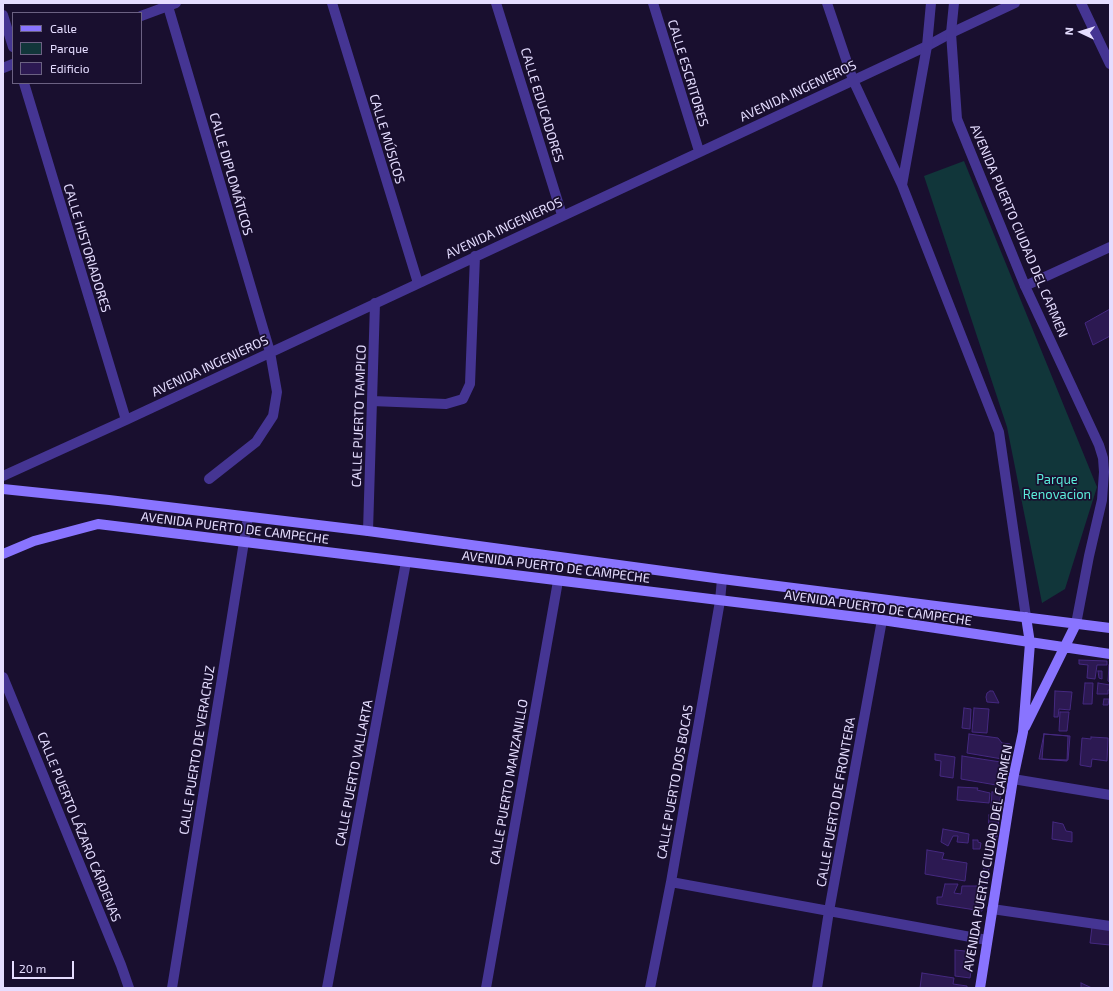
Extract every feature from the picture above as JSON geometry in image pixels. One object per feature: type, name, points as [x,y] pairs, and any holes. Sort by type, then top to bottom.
[{"type":"main road","name":"AVENIDA PUERTO DE CAMPECHE","points":[[3,489],[368,530],[722,579],[1110,628]]},
{"type":"main road","name":"AVENIDA PUERTO DE CAMPECHE","points":[[3,554],[34,541],[98,524],[882,620],[1110,654]]},
{"type":"main road","name":"AVENIDA PUERTO CIUDAD DEL CARMEN","points":[[980,988],[986,940],[1013,780],[1023,732],[1030,643],[1026,617]]},
{"type":"main road","name":"AVENIDA PUERTO CIUDAD DEL CARMEN","points":[[1023,732],[1076,624]]},
{"type":"street","name":"CALLE MÚSICOS","points":[[332,3],[418,283]]},
{"type":"street","name":"CALLE EDUCADORES","points":[[496,3],[562,215]]},
{"type":"street","name":"CALLE ESCRITORES","points":[[653,3],[698,151]]},
{"type":"street","name":"AVENIDA PUERTO CIUDAD DEL CARMEN","points":[[827,3],[853,80],[902,185],[999,432],[1026,617]]},
{"type":"street","points":[[902,185],[927,46],[931,3]]},
{"type":"street","name":"AVENIDA PUERTO CIUDAD DEL CARMEN","points":[[954,3],[951,33],[957,119],[1025,286],[1099,445],[1108,473],[1089,556],[1076,624]]},
{"type":"street","name":"AVENIDA INGENIEROS","points":[[3,476],[126,420],[698,151],[927,46],[1015,3]]},
{"type":"street","points":[[1081,3],[1110,64]]},
{"type":"street","points":[[142,16],[170,4]]},
{"type":"street","name":"CALLE DIPLOMÁTICOS","points":[[170,4],[270,352],[277,392],[273,416],[256,442],[209,479]]},
{"type":"street","points":[[3,15],[12,44]]},
{"type":"street","name":"CALLE HISTORIADORES","points":[[24,84],[126,420]]},
{"type":"street","points":[[1025,286],[1110,247]]},
{"type":"street","points":[[372,401],[446,404],[463,399],[470,384],[475,256]]},
{"type":"street","name":"CALLE PUERTO TAMPICO","points":[[368,530],[376,303]]},
{"type":"street","name":"CALLE PUERTO DE VERACRUZ","points":[[172,988],[248,517]]},
{"type":"street","name":"CALLE PUERTO VALLARTA","points":[[327,988],[406,562]]},
{"type":"street","name":"CALLE PUERTO DOS BOCAS","points":[[650,988],[671,882],[720,600],[722,579]]},
{"type":"street","name":"CALLE PUERTO MANZANILLO","points":[[486,988],[558,581]]},
{"type":"street","name":"CALLE PUERTO DE FRONTERA","points":[[817,988],[829,911],[882,620]]},
{"type":"street","name":"CALLE PUERTO LÁZARO CÁRDENAS","points":[[3,677],[121,965],[129,988]]},
{"type":"street","points":[[1013,780],[1110,795]]},
{"type":"street","points":[[671,882],[986,940]]},
{"type":"street","points":[[992,909],[1110,926]]},
{"type":"green space","name":"Parque Renovacion","points":[[964,161],[1097,487],[1065,589],[1042,603],[1007,427],[924,176]]},
{"type":"building","points":[[1110,309],[1110,336],[1093,345],[1085,323]]},
{"type":"building","points":[[1079,660],[1107,661],[1107,665],[1097,665],[1095,679],[1087,678],[1088,665],[1079,664]]},
{"type":"building","points":[[1110,665],[1110,682],[1108,681]]},
{"type":"building","points":[[1098,671],[1102,671],[1102,679],[1099,678]]},
{"type":"building","points":[[1085,683],[1093,683],[1092,704],[1083,704]]},
{"type":"building","points":[[1098,683],[1110,685],[1108,694],[1097,694]]},
{"type":"building","points":[[993,691],[999,703],[987,702],[987,693]]},
{"type":"building","points":[[1055,691],[1072,692],[1070,710],[1059,709],[1058,717],[1054,717]]},
{"type":"building","points":[[1104,699],[1109,699],[1108,705],[1103,705]]},
{"type":"building","points":[[964,708],[971,709],[970,729],[962,728]]},
{"type":"building","points":[[974,708],[989,709],[987,733],[972,732]]},
{"type":"building","points":[[1060,712],[1069,712],[1067,731],[1059,731]]},
{"type":"building","points":[[969,734],[998,738],[1002,743],[1010,744],[1008,760],[967,753]]},
{"type":"building","points":[[1044,734],[1070,736],[1068,760],[1039,759]]},
{"type":"building","points":[[1044,734],[1068,736],[1067,761],[1042,759]]},
{"type":"building","points":[[1091,737],[1108,738],[1107,761],[1092,759],[1091,767],[1080,765],[1082,738],[1091,739]]},
{"type":"building","points":[[935,754],[955,757],[953,778],[940,776],[941,761],[935,760]]},
{"type":"building","points":[[962,756],[1007,763],[1002,786],[961,779]]},
{"type":"building","points":[[958,787],[978,788],[977,790],[990,793],[989,803],[957,800]]},
{"type":"building","points":[[992,792],[1001,792],[999,809],[991,808]]},
{"type":"building","points":[[989,815],[999,816],[997,837],[988,836]]},
{"type":"building","points":[[1053,822],[1063,824],[1066,831],[1072,832],[1072,842],[1052,839]]},
{"type":"building","points":[[943,829],[969,834],[968,843],[957,842],[958,836],[953,836],[948,846],[941,842]]},
{"type":"building","points":[[973,840],[978,840],[978,842],[981,843],[980,849],[973,849]]},
{"type":"building","points":[[927,850],[944,853],[942,859],[967,863],[965,881],[925,874]]},
{"type":"building","points":[[984,867],[989,867],[987,884],[982,883]]},
{"type":"building","points":[[945,884],[958,884],[954,893],[961,894],[962,886],[985,886],[982,911],[937,904],[937,897],[942,897]]},
{"type":"building","points":[[1092,927],[1110,929],[1110,945],[1090,943]]},
{"type":"building","points":[[955,950],[974,952],[970,978],[955,976]]},
{"type":"building","points":[[922,973],[954,978],[953,984],[967,986],[967,988],[920,988]]},
{"type":"building","points":[[1081,983],[1092,988],[1081,988]]}]
